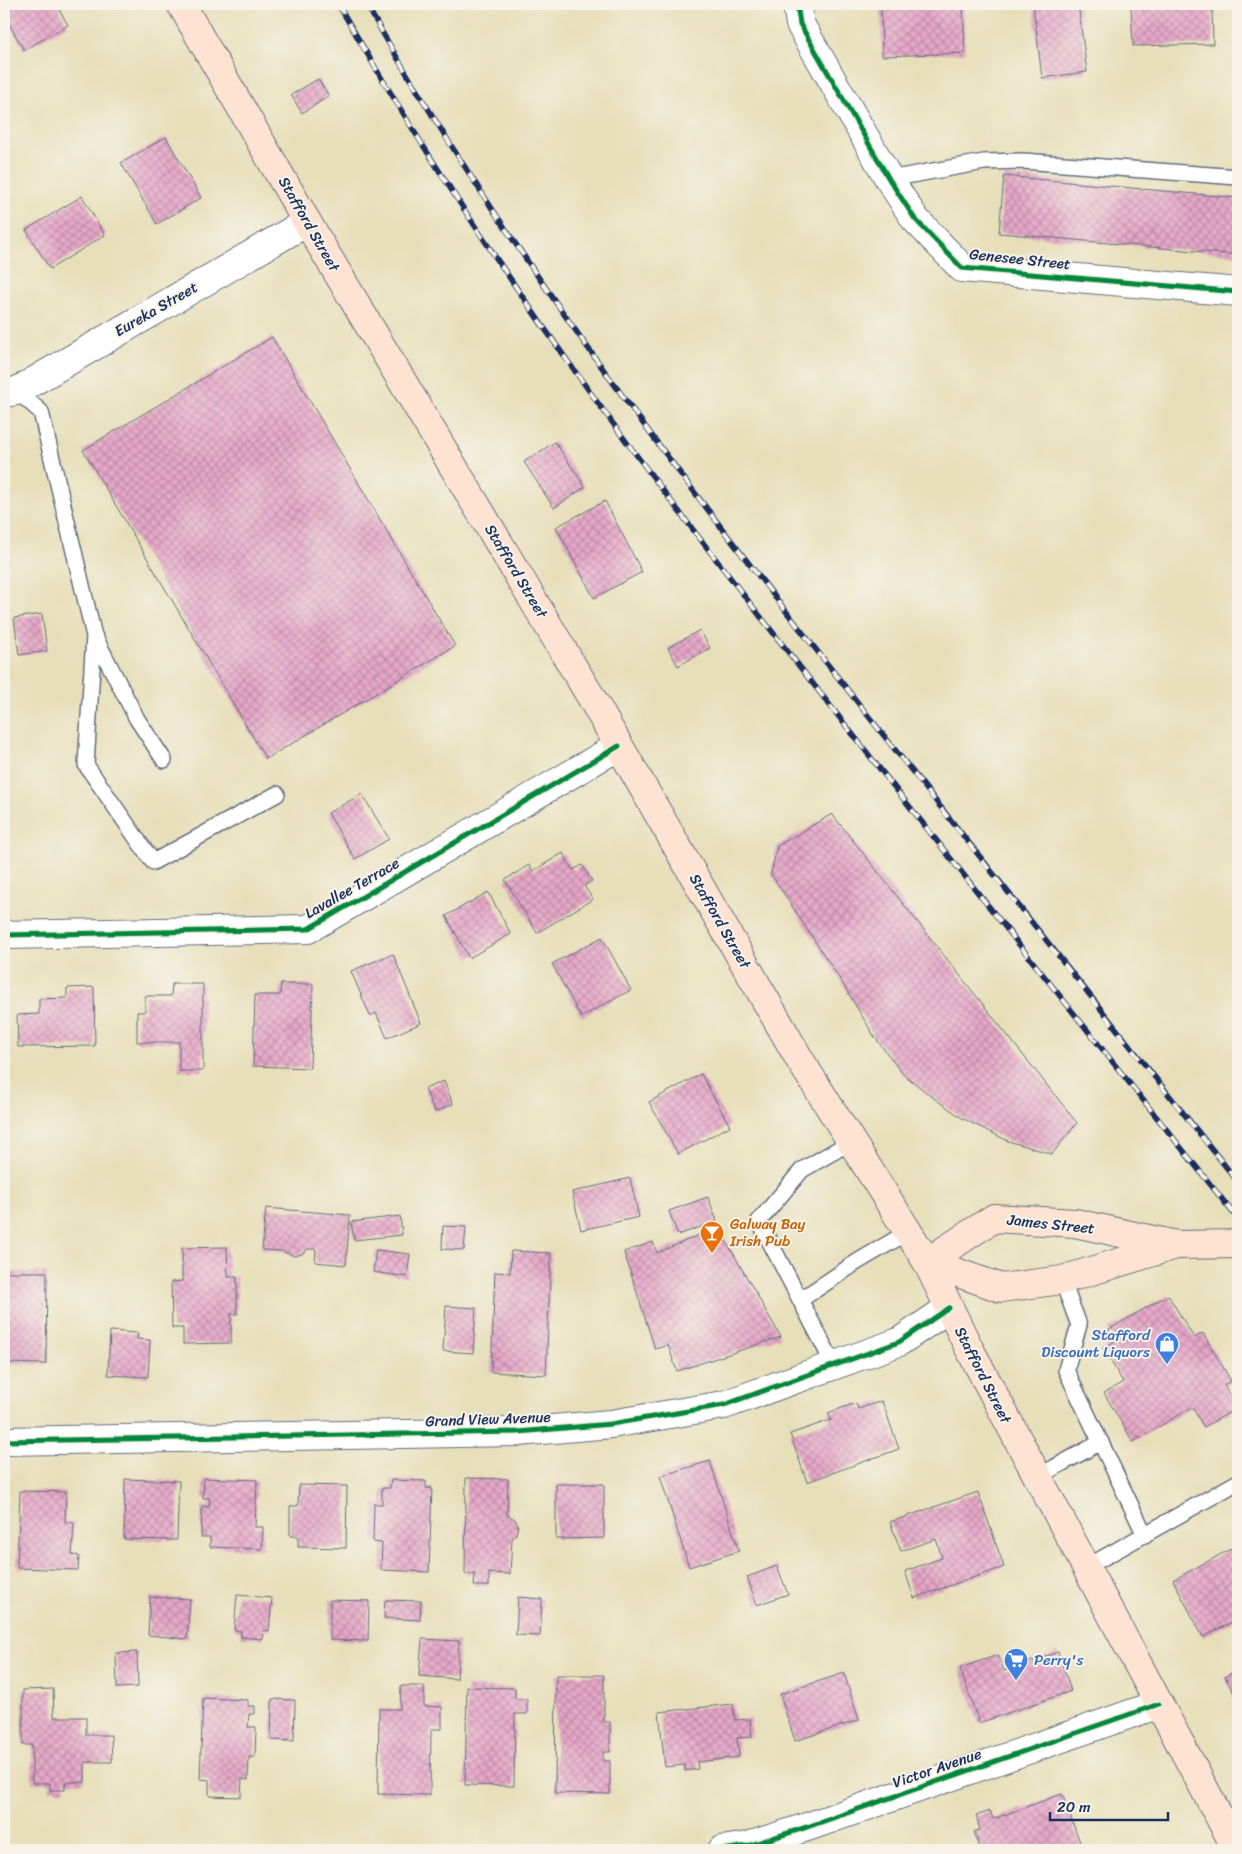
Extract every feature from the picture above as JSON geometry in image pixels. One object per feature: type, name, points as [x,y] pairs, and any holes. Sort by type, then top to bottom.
[{"type":"main road","name":"Stafford Street","points":[[182,4],[307,222],[577,672],[800,1060],[927,1262],[969,1348],[1037,1478],[1237,1850]]},
{"type":"main road","name":"James Street","points":[[927,1262],[994,1218],[1075,1223],[1176,1245],[1238,1244]]},
{"type":"main road","name":"James Street","points":[[927,1262],[1001,1288],[1062,1280],[1176,1245]]},
{"type":"street","name":"Genesee Street","points":[[797,4],[800,24],[889,179],[915,219],[962,268],[1238,292]]},
{"type":"street","name":"Eureka Street","points":[[11,392],[307,222]]},
{"type":"street","name":"Lavallee Terrace","points":[[4,935],[308,929],[619,746]]},
{"type":"street","name":"Grand View Avenue","points":[[4,1441],[481,1433],[583,1427],[640,1420],[724,1405],[899,1342],[949,1308]]},
{"type":"street","name":"Victor Avenue","points":[[722,1850],[748,1846],[807,1827],[1159,1704]]},
{"type":"lane","points":[[889,179],[984,162],[1023,161],[1238,177]]},
{"type":"lane","points":[[11,392],[41,412],[94,636],[137,719],[164,760]]},
{"type":"lane","points":[[94,636],[86,765],[153,862],[277,794]]},
{"type":"lane","points":[[834,1365],[759,1221],[802,1170],[852,1141]]},
{"type":"lane","points":[[800,1300],[857,1262],[908,1232]]},
{"type":"lane","points":[[1062,1280],[1079,1325],[1066,1370],[1145,1535]]},
{"type":"lane","points":[[1037,1478],[1100,1442]]},
{"type":"lane","points":[[1085,1568],[1238,1482]]},
{"type":"building","points":[[4,4],[56,4],[68,25],[24,50],[4,15]]},
{"type":"building","points":[[881,4],[963,4],[965,53],[882,56]]},
{"type":"building","points":[[1033,4],[1078,4],[1087,72],[1042,78]]},
{"type":"building","points":[[1131,4],[1212,4],[1213,44],[1133,46]]},
{"type":"building","points":[[318,79],[329,96],[302,113],[291,95]]},
{"type":"building","points":[[166,137],[201,198],[157,224],[121,163]]},
{"type":"building","points":[[1004,176],[1238,198],[1238,255],[999,233]]},
{"type":"building","points":[[82,196],[105,235],[50,269],[26,230]]},
{"type":"building","points":[[272,337],[455,646],[266,759],[83,450]]},
{"type":"building","points":[[555,442],[585,487],[554,508],[524,462]]},
{"type":"building","points":[[605,501],[642,572],[594,598],[556,527]]},
{"type":"building","points":[[42,614],[47,651],[19,655],[14,618]]},
{"type":"building","points":[[700,630],[710,648],[678,666],[668,648]]},
{"type":"building","points":[[362,794],[389,839],[355,859],[328,813]]},
{"type":"building","points":[[832,814],[1077,1123],[1052,1154],[1008,1141],[962,1118],[902,1073],[874,1036],[843,984],[771,874],[777,846]]},
{"type":"building","points":[[563,853],[573,870],[582,865],[592,881],[584,886],[593,899],[537,933],[505,880],[529,865],[533,871]]},
{"type":"building","points":[[488,892],[511,934],[469,958],[446,916]]},
{"type":"building","points":[[602,937],[631,990],[581,1017],[552,964]]},
{"type":"building","points":[[393,954],[421,1023],[387,1038],[376,1013],[370,1016],[351,971]]},
{"type":"building","points":[[172,984],[203,984],[203,1071],[179,1071],[179,1042],[137,1042],[137,1012],[145,1012],[145,996],[171,996]]},
{"type":"building","points":[[281,984],[313,984],[310,1068],[253,1066],[255,995],[280,995]]},
{"type":"building","points":[[94,987],[95,1046],[18,1047],[17,1015],[39,1014],[39,999],[67,998],[67,988]]},
{"type":"building","points":[[701,1074],[730,1126],[678,1154],[649,1102]]},
{"type":"building","points":[[444,1081],[453,1104],[435,1112],[425,1089]]},
{"type":"building","points":[[630,1178],[639,1217],[581,1230],[572,1192]]},
{"type":"building","points":[[708,1197],[717,1221],[678,1235],[669,1211]]},
{"type":"building","points":[[266,1208],[350,1215],[346,1265],[315,1262],[316,1249],[308,1249],[302,1254],[294,1256],[282,1251],[262,1250]]},
{"type":"building","points":[[400,1216],[402,1235],[354,1240],[351,1222]]},
{"type":"building","points":[[443,1226],[466,1227],[464,1250],[442,1249]]},
{"type":"building","points":[[718,1227],[781,1337],[677,1371],[668,1345],[655,1349],[624,1252],[653,1242],[657,1253]]},
{"type":"building","points":[[227,1247],[228,1277],[237,1277],[237,1314],[231,1314],[231,1343],[183,1344],[183,1328],[172,1328],[171,1282],[182,1281],[182,1248]]},
{"type":"building","points":[[376,1250],[410,1254],[407,1277],[373,1272]]},
{"type":"building","points":[[511,1251],[551,1253],[546,1375],[491,1372],[495,1272],[510,1273]]},
{"type":"building","points":[[4,1272],[47,1272],[46,1364],[4,1363]]},
{"type":"building","name":"Stafford Discount Liquors","points":[[1168,1295],[1194,1338],[1203,1333],[1231,1381],[1224,1385],[1237,1408],[1204,1427],[1192,1407],[1133,1442],[1104,1393],[1123,1382],[1103,1348],[1115,1341],[1108,1330]]},
{"type":"building","points":[[446,1306],[476,1308],[473,1353],[443,1351]]},
{"type":"building","points":[[110,1331],[138,1333],[137,1339],[150,1340],[148,1377],[108,1375]]},
{"type":"building","points":[[882,1401],[899,1449],[807,1482],[790,1434],[831,1420],[828,1413],[856,1403],[858,1409]]},
{"type":"building","points":[[710,1461],[739,1551],[689,1567],[660,1476]]},
{"type":"building","points":[[204,1478],[257,1480],[255,1527],[263,1527],[262,1549],[210,1547],[210,1537],[201,1537],[202,1506],[209,1507],[210,1498],[203,1498]]},
{"type":"building","points":[[466,1478],[508,1479],[507,1515],[515,1519],[518,1525],[516,1534],[512,1539],[510,1574],[489,1573],[489,1586],[474,1586],[475,1574],[465,1574]]},
{"type":"building","points":[[125,1479],[179,1481],[177,1540],[124,1539]]},
{"type":"building","points":[[391,1480],[426,1481],[426,1488],[432,1488],[429,1572],[381,1570],[382,1543],[373,1542],[374,1504],[382,1504],[382,1488],[390,1488]]},
{"type":"building","points":[[556,1484],[604,1484],[604,1538],[556,1539]]},
{"type":"building","points":[[299,1485],[347,1486],[346,1548],[298,1547],[298,1536],[290,1536],[290,1506],[298,1506]]},
{"type":"building","points":[[20,1491],[66,1492],[65,1522],[74,1523],[72,1555],[79,1556],[78,1570],[17,1568]]},
{"type":"building","points":[[978,1492],[1004,1567],[914,1598],[905,1571],[942,1558],[936,1539],[901,1551],[890,1522]]},
{"type":"building","points":[[1238,1545],[1238,1594],[1235,1596],[1238,1602],[1238,1619],[1203,1637],[1173,1580]]},
{"type":"building","points":[[777,1566],[788,1594],[757,1605],[747,1577]]},
{"type":"building","points":[[237,1595],[272,1598],[269,1631],[264,1630],[263,1639],[241,1637],[241,1631],[234,1630]]},
{"type":"building","points":[[150,1597],[190,1599],[187,1639],[148,1635]]},
{"type":"building","points":[[518,1597],[542,1599],[540,1636],[516,1635]]},
{"type":"building","points":[[330,1600],[369,1601],[368,1641],[330,1640]]},
{"type":"building","points":[[385,1600],[421,1601],[420,1620],[384,1618]]},
{"type":"building","points":[[422,1639],[459,1641],[457,1679],[419,1676]]},
{"type":"building","points":[[137,1652],[138,1687],[117,1688],[116,1653]]},
{"type":"building","name":"Perry's","points":[[1058,1652],[1071,1691],[979,1723],[960,1668],[998,1655],[1004,1671]]},
{"type":"building","points":[[1238,1669],[1238,1701],[1225,1677]]},
{"type":"building","points":[[844,1673],[859,1720],[795,1741],[780,1694]]},
{"type":"building","points":[[556,1675],[604,1675],[604,1722],[610,1722],[610,1752],[603,1752],[603,1761],[610,1761],[610,1794],[555,1793]]},
{"type":"building","points":[[401,1686],[424,1686],[424,1706],[442,1707],[442,1729],[431,1729],[430,1795],[378,1794],[379,1709],[400,1709]]},
{"type":"building","points":[[467,1687],[515,1688],[515,1699],[527,1699],[527,1714],[515,1714],[514,1786],[465,1785]]},
{"type":"building","points":[[53,1689],[54,1717],[86,1717],[86,1735],[111,1735],[112,1762],[85,1762],[85,1782],[65,1782],[65,1790],[50,1790],[50,1783],[32,1783],[32,1745],[23,1745],[23,1690]]},
{"type":"building","points":[[203,1698],[248,1700],[248,1706],[255,1706],[255,1714],[249,1714],[248,1727],[256,1727],[255,1757],[249,1757],[248,1780],[242,1779],[241,1797],[209,1796],[209,1780],[200,1779]]},
{"type":"building","points":[[272,1699],[295,1700],[294,1741],[271,1740]]},
{"type":"building","points":[[733,1704],[735,1720],[750,1719],[752,1737],[737,1738],[739,1757],[697,1762],[698,1769],[685,1771],[685,1765],[665,1767],[659,1712]]},
{"type":"building","points":[[1062,1794],[1081,1845],[1066,1850],[981,1850],[974,1832],[980,1829],[976,1816],[990,1811],[993,1819]]},
{"type":"railway","points":[[338,4],[423,146],[483,238],[545,329],[629,445],[901,795],[1238,1219]]},
{"type":"railway","points":[[366,4],[478,188],[538,277],[664,452],[795,623],[1238,1182]]},
{"type":"cycle path","points":[[797,4],[800,24],[889,179],[915,219],[962,268],[1238,292]]},
{"type":"cycle path","points":[[4,935],[308,929],[619,746]]},
{"type":"cycle path","points":[[4,1441],[518,1432],[611,1424],[724,1405],[899,1342],[949,1308]]},
{"type":"cycle path","points":[[722,1850],[748,1846],[807,1827],[1159,1704]]},
{"type":"place","name":"Galway Bay Irish Pub","points":[[712,1254]]},
{"type":"place","name":"Stafford Discount Liquors","points":[[1167,1365]]},
{"type":"place","name":"Perry's","points":[[1016,1681]]}]
